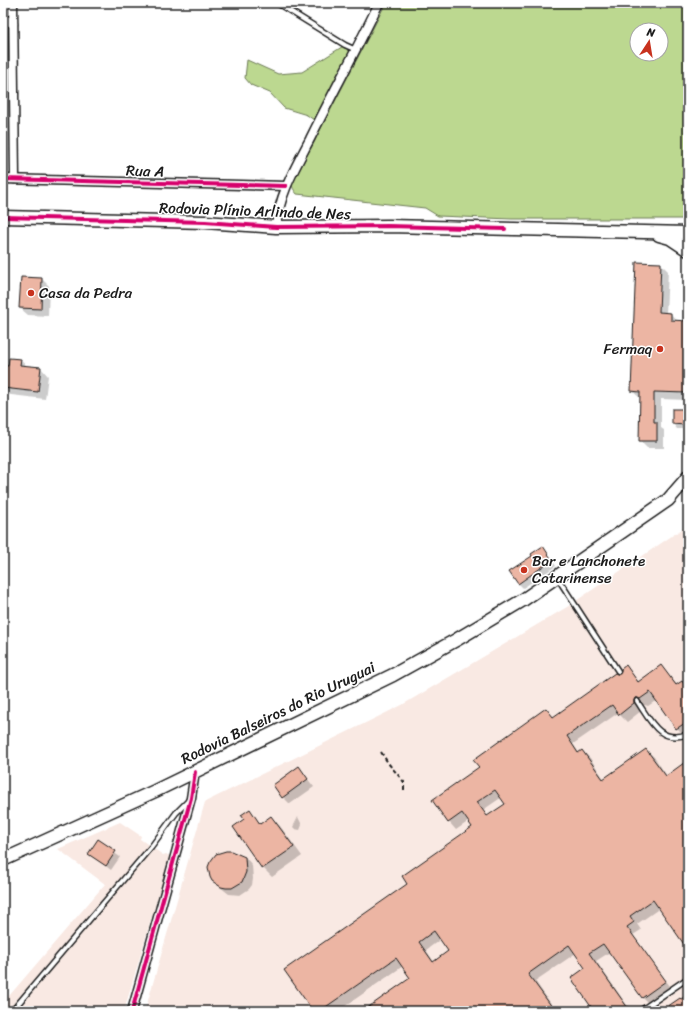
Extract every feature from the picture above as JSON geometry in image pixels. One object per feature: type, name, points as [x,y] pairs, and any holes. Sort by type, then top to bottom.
[{"type":"main road","name":"Rodovia Plínio Arlindo de Nes","points":[[3,217],[205,222],[276,227],[389,226],[688,233]]},
{"type":"main road","points":[[648,232],[670,238],[688,250]]},
{"type":"main road","name":"Rodovia Balseiros do Rio Uruguai","points":[[3,860],[195,772],[393,675],[456,640],[523,600],[668,500],[688,477]]},
{"type":"street","points":[[13,3],[15,179]]},
{"type":"street","points":[[276,227],[278,212],[286,186],[379,3]]},
{"type":"street","points":[[3,18],[13,24]]},
{"type":"street","points":[[3,24],[13,24]]},
{"type":"street","name":"Rua A","points":[[3,179],[286,186]]},
{"type":"street","points":[[132,1011],[191,798],[195,772]]},
{"type":"lane","points":[[277,3],[356,50]]},
{"type":"lane","points":[[557,577],[618,671]]},
{"type":"lane","points":[[637,701],[662,734],[669,737],[688,734]]},
{"type":"lane","points":[[12,1011],[151,847],[176,813],[191,798]]},
{"type":"lane","points":[[640,1011],[688,978]]},
{"type":"path","points":[[381,752],[404,782],[404,791]]},
{"type":"shaded area","points":[[688,525],[688,1011],[145,1011],[205,802],[402,705],[567,607]]},
{"type":"shaded area","points":[[120,822],[141,836],[140,839],[163,855],[166,854],[170,856],[124,1011],[3,1011],[3,1003],[105,884],[58,849]]},
{"type":"green space","points":[[386,3],[688,3],[688,219],[511,219],[438,216],[425,208],[297,194],[292,184]]},
{"type":"green space","points":[[345,45],[356,50],[318,123],[307,115],[284,108],[270,93],[251,85],[245,78],[247,60],[278,74],[302,72]]},
{"type":"building","name":"Fermaq","points":[[636,262],[661,263],[659,312],[671,313],[671,320],[688,321],[687,393],[654,392],[654,422],[657,422],[657,441],[639,441],[640,392],[631,391]]},
{"type":"building","name":"Casa da Pedra","points":[[21,277],[42,278],[41,309],[19,308]]},
{"type":"building","points":[[9,358],[21,359],[20,365],[41,367],[38,392],[3,388],[3,365],[8,366]]},
{"type":"building","points":[[672,409],[685,409],[685,425],[672,424]]},
{"type":"building","name":"Bar e Lanchonete Catarinense","points":[[543,546],[552,560],[518,584],[509,571],[532,556],[531,554]]},
{"type":"building","points":[[626,665],[638,682],[661,665],[676,685],[682,681],[688,689],[688,721],[676,729],[650,692],[640,699],[635,698],[634,703],[619,715],[612,705],[567,736],[578,753],[582,750],[603,779],[646,749],[666,776],[688,760],[688,950],[653,900],[630,916],[634,922],[627,927],[666,981],[642,998],[603,944],[589,953],[630,1011],[594,1011],[571,978],[585,968],[569,945],[528,974],[555,1011],[363,1011],[410,978],[396,958],[320,1011],[313,1011],[284,970],[407,884],[402,876],[472,827],[462,813],[448,823],[432,800],[479,767],[473,760],[546,708],[553,717],[615,673],[620,674],[621,669]],"holes":[[[495,790],[505,804],[487,816],[477,802]],[[434,931],[448,951],[433,962],[419,942]]]},
{"type":"building","points":[[299,766],[308,779],[282,798],[273,785]]},
{"type":"building","points":[[250,809],[260,824],[271,816],[294,847],[262,869],[233,827],[244,819],[241,815]]},
{"type":"building","points":[[98,839],[116,851],[106,866],[88,854]]},
{"type":"building","points":[[231,851],[245,857],[246,872],[242,882],[232,888],[221,887],[212,881],[208,867],[216,854]]},
{"type":"building","points":[[688,995],[688,1011],[661,1011],[680,998],[681,999]]},
{"type":"cycle path","points":[[3,179],[286,186]]},
{"type":"cycle path","points":[[3,217],[205,222],[276,227],[389,226],[505,229]]},
{"type":"cycle path","points":[[132,1011],[191,798],[195,772]]},
{"type":"place","name":"Casa da Pedra","points":[[31,293]]},
{"type":"place","name":"Fermaq","points":[[660,349]]},
{"type":"place","name":"Bar e Lanchonete Catarinense","points":[[524,570]]}]
